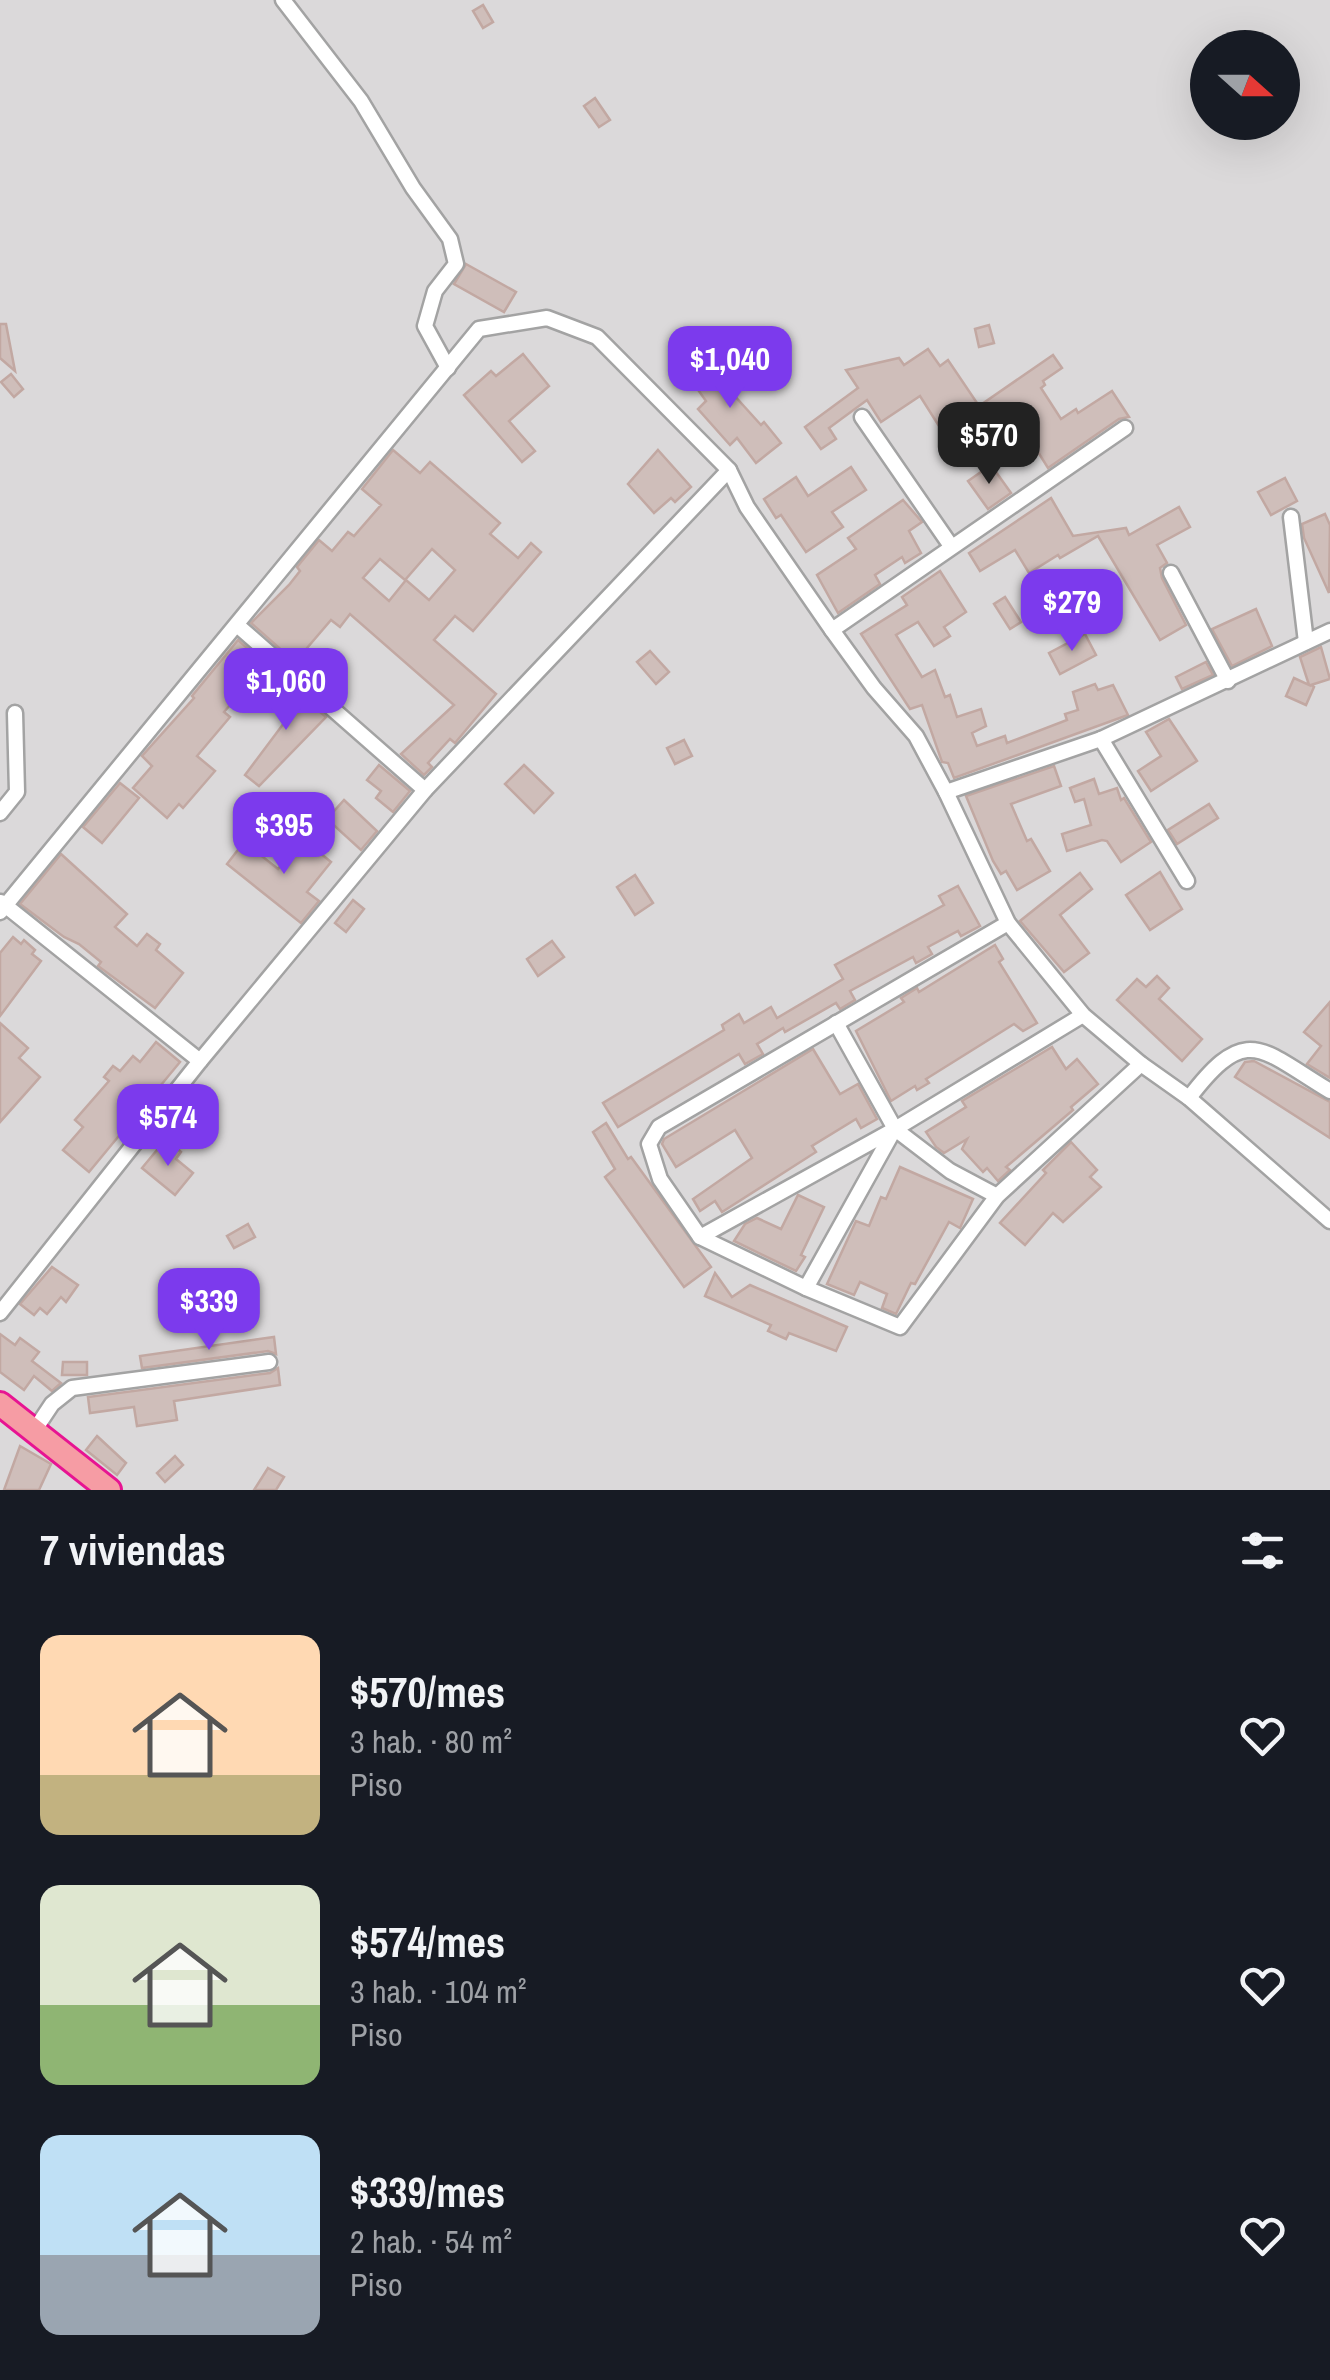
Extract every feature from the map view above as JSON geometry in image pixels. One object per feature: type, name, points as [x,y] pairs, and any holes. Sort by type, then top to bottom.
[{"type":"highway","points":[[0,1404],[109,1490]]},
{"type":"street","points":[[283,0],[361,101],[413,188],[450,239],[456,264],[435,291],[425,326],[448,368]]},
{"type":"street","points":[[200,1061],[2,906],[478,328],[547,318],[598,337],[729,470],[748,507],[832,630],[874,688],[916,736],[1008,924],[1082,1015],[1190,1098],[1330,1221]]},
{"type":"street","points":[[862,418],[951,546]]},
{"type":"street","points":[[832,630],[1124,428]]},
{"type":"street","points":[[0,1313],[200,1061],[425,790],[729,470]]},
{"type":"street","points":[[1291,518],[1306,642]]},
{"type":"street","points":[[1171,574],[1228,681]]},
{"type":"street","points":[[237,624],[425,790]]},
{"type":"street","points":[[946,792],[1101,739],[1330,631]]},
{"type":"street","points":[[0,813],[17,792],[15,714]]},
{"type":"street","points":[[1101,739],[1187,881]]},
{"type":"street","points":[[1008,924],[659,1127],[649,1144],[660,1178],[700,1237],[806,1288],[900,1327],[996,1196],[1142,1064]]},
{"type":"street","points":[[700,1237],[895,1129],[1082,1015]]},
{"type":"street","points":[[836,1023],[895,1129],[950,1171],[996,1196]]},
{"type":"street","points":[[1190,1098],[1234,1050],[1254,1048],[1330,1091]]},
{"type":"street","points":[[806,1288],[895,1129]]},
{"type":"street","points":[[34,1431],[52,1404],[72,1388],[269,1362]]},
{"type":"shaded area","points":[[0,0],[1330,0],[1330,1490],[0,1490]]},
{"type":"building","points":[[483,5],[493,22],[483,28],[473,11]]},
{"type":"building","points":[[595,98],[610,120],[599,127],[584,106]]},
{"type":"building","points":[[466,264],[516,292],[504,312],[454,284]]},
{"type":"building","points":[[0,324],[6,324],[15,371],[0,358]]},
{"type":"building","points":[[989,325],[994,343],[979,347],[975,329]]},
{"type":"building","points":[[928,349],[940,366],[948,360],[979,406],[1053,355],[1062,368],[1043,381],[1045,385],[1041,388],[1061,419],[1112,391],[1129,417],[1119,419],[1048,468],[1030,439],[1036,435],[1017,404],[995,420],[1001,427],[982,441],[978,436],[956,453],[920,396],[881,422],[867,400],[829,428],[836,439],[821,449],[805,427],[858,388],[846,370],[899,358],[904,365]]},
{"type":"building","points":[[709,352],[721,369],[714,373],[781,443],[756,463],[737,438],[730,445],[698,409],[706,401],[684,370]]},
{"type":"building","points":[[523,354],[549,386],[509,421],[535,451],[522,462],[464,395],[491,371],[496,376]]},
{"type":"building","points":[[11,374],[23,389],[14,397],[1,382]]},
{"type":"building","points":[[393,450],[420,473],[430,462],[500,523],[490,534],[518,558],[531,543],[541,552],[473,631],[455,616],[434,640],[496,694],[455,743],[450,739],[428,763],[432,767],[424,775],[401,754],[454,705],[350,614],[340,627],[331,620],[295,662],[251,623],[289,585],[300,571],[297,567],[319,540],[332,551],[348,532],[354,536],[381,505],[362,489]],"holes":[[[432,549],[455,570],[429,600],[406,580],[389,601],[363,578],[380,559],[405,580]]]},
{"type":"building","points":[[658,450],[691,487],[675,502],[671,498],[654,513],[628,484]]},
{"type":"building","points":[[991,465],[1011,493],[988,509],[968,481]]},
{"type":"building","points":[[851,467],[866,490],[832,512],[843,527],[806,552],[781,515],[776,518],[764,499],[796,477],[808,496]]},
{"type":"building","points":[[1285,478],[1297,501],[1271,515],[1258,492]]},
{"type":"building","points":[[1051,498],[1073,536],[1126,528],[1129,535],[1179,507],[1190,527],[1157,545],[1167,563],[1160,568],[1162,578],[1186,625],[1160,640],[1098,536],[1029,573],[1015,550],[980,571],[969,553]]},
{"type":"building","points":[[903,500],[922,522],[909,531],[921,553],[905,563],[902,557],[875,575],[880,584],[838,613],[817,575],[856,549],[848,538]]},
{"type":"building","points":[[1325,514],[1330,525],[1329,593],[1304,538],[1302,524]]},
{"type":"building","points":[[940,571],[966,612],[944,627],[950,636],[934,646],[918,622],[896,635],[922,677],[935,670],[957,717],[981,709],[986,726],[972,733],[977,746],[1005,736],[1007,743],[1067,720],[1065,714],[1078,710],[1073,692],[1095,684],[1098,690],[1113,685],[1128,715],[954,778],[948,763],[942,762],[922,705],[910,709],[861,634],[907,605],[902,597]]},
{"type":"building","points":[[1005,597],[1021,622],[1010,629],[994,604]]},
{"type":"building","points":[[1256,609],[1272,646],[1232,666],[1212,629]]},
{"type":"building","points":[[1085,634],[1096,655],[1060,674],[1049,653]]},
{"type":"building","points":[[238,640],[281,678],[273,687],[260,676],[224,712],[230,717],[197,756],[215,771],[183,808],[179,804],[167,818],[133,788],[152,766],[142,756],[194,698]]},
{"type":"building","points":[[1321,647],[1330,679],[1311,685],[1314,687],[1306,705],[1286,696],[1294,678],[1309,685],[1300,657]]},
{"type":"building","points":[[650,651],[669,672],[656,684],[637,662]]},
{"type":"building","points":[[1206,662],[1213,675],[1182,689],[1176,677]]},
{"type":"building","points":[[289,685],[326,717],[259,786],[245,775],[287,719],[271,706]]},
{"type":"building","points":[[1169,719],[1197,761],[1151,791],[1138,771],[1161,756],[1146,732]]},
{"type":"building","points":[[684,740],[692,756],[675,764],[667,748]]},
{"type":"building","points":[[379,765],[410,791],[393,812],[376,798],[381,791],[367,780]]},
{"type":"building","points":[[524,765],[553,793],[534,813],[505,784]]},
{"type":"building","points":[[1054,766],[1061,786],[1011,804],[1027,841],[1031,839],[1050,871],[1017,890],[1006,871],[1001,874],[993,861],[966,796]]},
{"type":"building","points":[[1094,779],[1099,794],[1117,788],[1121,800],[1124,798],[1151,842],[1121,862],[1107,841],[1067,851],[1062,834],[1091,825],[1084,799],[1075,802],[1070,788]]},
{"type":"building","points":[[120,783],[139,798],[102,843],[83,827]]},
{"type":"building","points":[[344,800],[377,831],[361,850],[327,819]]},
{"type":"building","points":[[1209,804],[1218,818],[1177,844],[1168,830]]},
{"type":"building","points":[[303,839],[331,862],[307,892],[319,901],[301,923],[227,864],[244,842],[278,869]]},
{"type":"building","points":[[61,854],[127,914],[115,927],[137,946],[147,934],[160,944],[156,950],[183,973],[155,1008],[98,966],[101,962],[79,944],[20,904]]},
{"type":"building","points":[[1160,872],[1182,909],[1150,930],[1126,895]]},
{"type":"building","points":[[1080,873],[1092,889],[1060,915],[1089,953],[1064,972],[1020,921]]},
{"type":"building","points":[[635,875],[653,903],[635,915],[617,887]]},
{"type":"building","points":[[958,886],[980,926],[961,936],[958,931],[928,947],[932,954],[916,963],[913,957],[850,991],[855,1000],[840,1009],[836,1003],[757,1044],[763,1054],[745,1064],[739,1054],[618,1127],[603,1103],[724,1030],[722,1025],[739,1014],[744,1023],[771,1007],[777,1018],[843,979],[835,965],[944,905],[939,896]]},
{"type":"building","points":[[353,900],[364,909],[346,932],[335,923]]},
{"type":"building","points":[[13,937],[21,944],[24,940],[41,961],[0,1016],[0,953]]},
{"type":"building","points":[[552,941],[564,957],[538,976],[527,959]]},
{"type":"building","points":[[995,945],[1003,959],[999,962],[1037,1023],[1023,1031],[1014,1024],[926,1079],[929,1083],[917,1090],[915,1086],[891,1101],[856,1031],[904,1002],[901,998],[917,988],[919,992]]},
{"type":"building","points":[[1157,976],[1169,988],[1159,999],[1202,1039],[1182,1061],[1117,1000],[1137,979],[1146,987]]},
{"type":"building","points":[[1330,1002],[1330,1078],[1307,1064],[1321,1046],[1304,1032]]},
{"type":"building","points":[[0,1023],[28,1048],[19,1058],[40,1077],[0,1122]]},
{"type":"building","points":[[156,1042],[180,1062],[89,1172],[63,1150],[83,1127],[75,1120],[109,1081],[104,1077],[113,1066],[120,1071],[133,1056],[140,1062]]},
{"type":"building","points":[[1052,1047],[1066,1069],[1077,1059],[1098,1084],[1006,1167],[1010,1170],[998,1181],[987,1168],[983,1172],[962,1149],[967,1139],[944,1153],[936,1147],[926,1132],[966,1107],[962,1101]]},
{"type":"building","points":[[813,1049],[840,1094],[858,1084],[877,1119],[861,1128],[856,1119],[812,1146],[816,1152],[722,1212],[715,1201],[700,1211],[693,1199],[752,1158],[735,1130],[676,1167],[662,1144],[664,1139]]},
{"type":"building","points":[[1254,1061],[1330,1102],[1330,1138],[1235,1077],[1245,1062]]},
{"type":"building","points":[[606,1123],[628,1159],[631,1157],[711,1267],[684,1287],[605,1177],[615,1169],[593,1132]]},
{"type":"building","points":[[1071,1142],[1097,1170],[1090,1177],[1101,1187],[1063,1222],[1053,1213],[1025,1245],[1000,1223]]},
{"type":"building","points":[[172,1144],[181,1152],[176,1159],[193,1173],[175,1195],[142,1168],[157,1150]]},
{"type":"building","points":[[900,1167],[973,1199],[960,1228],[949,1222],[896,1314],[882,1308],[887,1294],[860,1282],[854,1295],[827,1284],[856,1221],[869,1226]]},
{"type":"building","points":[[798,1195],[824,1207],[796,1271],[734,1241],[745,1224],[757,1218],[781,1229]]},
{"type":"building","points":[[248,1224],[255,1237],[234,1248],[227,1236]]},
{"type":"building","points":[[52,1267],[78,1285],[66,1302],[61,1297],[47,1314],[40,1308],[34,1315],[20,1304]]},
{"type":"building","points":[[715,1273],[732,1297],[750,1285],[847,1327],[836,1351],[789,1333],[786,1339],[768,1331],[771,1325],[705,1296]]},
{"type":"building","points":[[0,1334],[15,1345],[20,1338],[39,1352],[32,1361],[61,1383],[52,1391],[34,1376],[24,1390],[0,1372]]},
{"type":"building","points":[[274,1337],[276,1354],[268,1351],[142,1368],[140,1356]]},
{"type":"building","points":[[63,1362],[87,1362],[87,1375],[62,1375]]},
{"type":"building","points":[[278,1368],[280,1385],[174,1401],[177,1420],[137,1426],[134,1407],[90,1413],[88,1397],[270,1373]]},
{"type":"building","points":[[97,1436],[126,1463],[117,1475],[86,1450]]},
{"type":"building","points":[[20,1446],[51,1464],[39,1490],[4,1490]]},
{"type":"building","points":[[175,1456],[183,1465],[165,1482],[157,1473]]},
{"type":"building","points":[[268,1468],[284,1477],[276,1490],[254,1490]]}]
